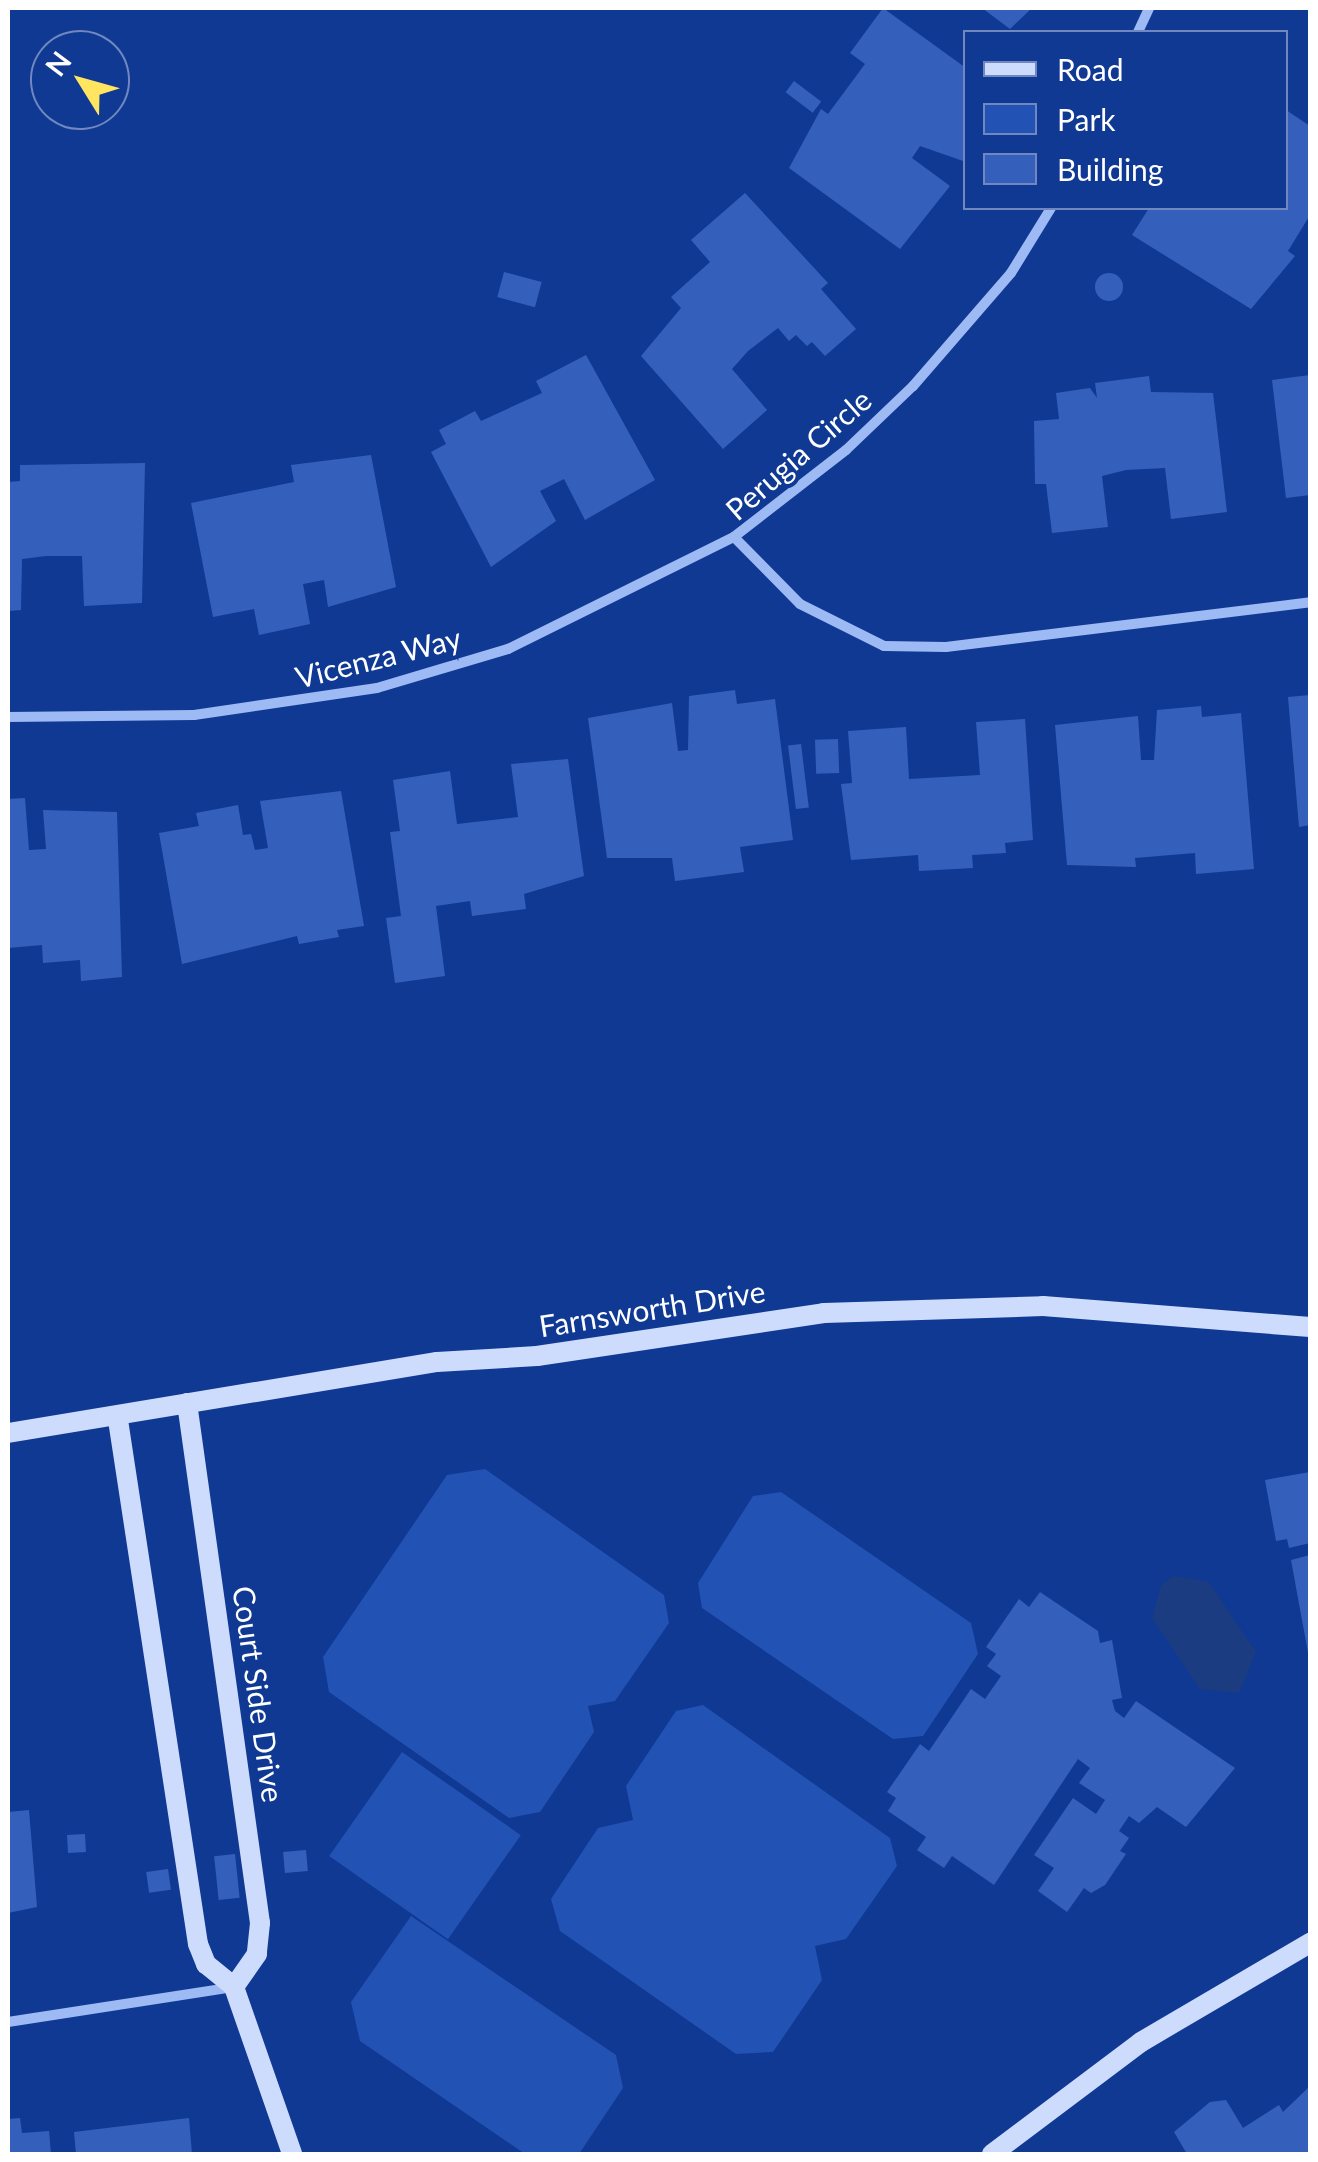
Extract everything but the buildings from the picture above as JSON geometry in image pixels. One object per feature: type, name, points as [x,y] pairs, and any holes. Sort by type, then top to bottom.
[{"type":"street","name":"Perugia Circle","points":[[1050,210],[1011,273],[913,386],[846,450],[734,537],[800,604],[884,646],[946,647],[1310,602]]},
{"type":"street","name":"Vicenza Way","points":[[8,718],[240,711],[377,688],[508,648],[734,537]]},
{"type":"street","name":"Farnsworth Drive","points":[[8,1433],[118,1420],[187,1403],[824,1313],[1043,1306],[1310,1328]]},
{"type":"street","name":"Court Side Drive","points":[[187,1403],[260,1923],[257,1954],[234,1986]]},
{"type":"street","points":[[118,1420],[198,1944],[206,1964],[234,1986],[292,2154]]},
{"type":"street","points":[[992,2154],[1142,2042],[1310,1943]]},
{"type":"street","points":[[8,2022],[234,1986]]},
{"type":"green space","points":[[485,1469],[664,1595],[669,1623],[615,1701],[588,1706],[594,1732],[540,1812],[509,1818],[329,1692],[323,1657],[447,1475]]},
{"type":"green space","points":[[781,1492],[971,1623],[978,1654],[923,1736],[893,1739],[702,1608],[698,1583],[753,1496]]},
{"type":"green space","points":[[703,1705],[890,1838],[897,1866],[846,1939],[815,1946],[822,1980],[773,2052],[736,2054],[560,1931],[551,1899],[598,1828],[633,1820],[626,1786],[676,1711]]},
{"type":"green space","points":[[402,1752],[521,1835],[448,1939],[329,1856]]},
{"type":"green space","points":[[411,1916],[616,2055],[623,2088],[579,2154],[525,2154],[360,2041],[351,2002]]},
{"type":"shaded area","points":[[1174,1576],[1209,1582],[1256,1652],[1239,1693],[1200,1689],[1152,1618],[1161,1585]]}]
